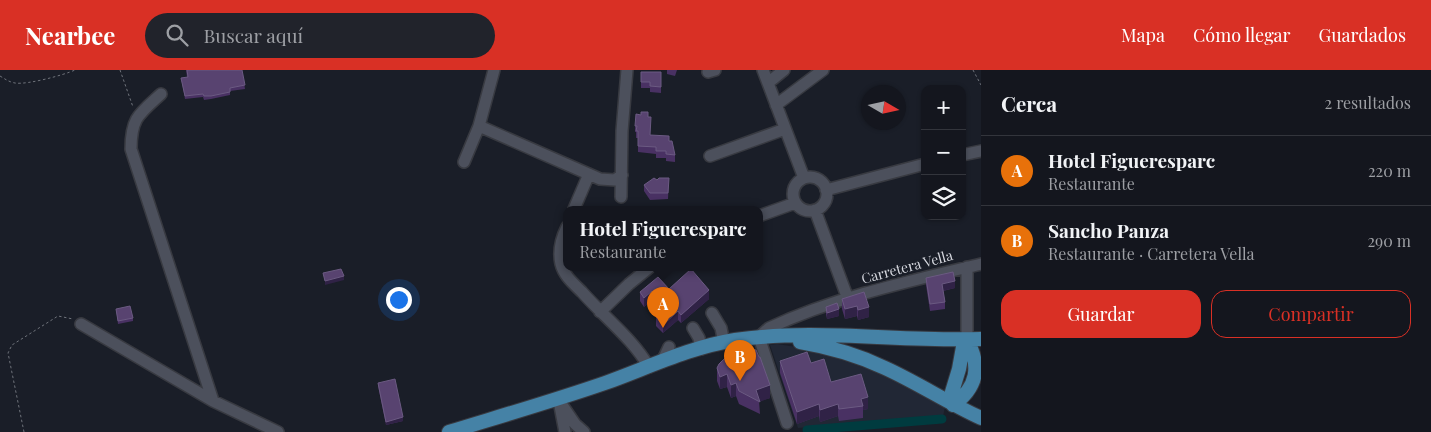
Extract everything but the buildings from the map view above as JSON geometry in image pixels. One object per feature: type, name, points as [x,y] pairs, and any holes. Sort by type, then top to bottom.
[{"type":"main road","points":[[449,432],[558,399],[724,342],[766,337],[817,335],[974,339]]},
{"type":"main road","points":[[766,337],[817,345],[865,359],[981,418]]},
{"type":"main road","points":[[953,405],[951,399],[952,392],[963,347],[974,339]]},
{"type":"street","points":[[464,162],[479,126],[494,70]]},
{"type":"street","points":[[621,197],[623,106],[627,70]]},
{"type":"street","points":[[763,70],[804,178]]},
{"type":"street","points":[[768,83],[784,70]]},
{"type":"street","points":[[776,105],[823,70]]},
{"type":"street","points":[[161,94],[138,115],[131,131],[131,149],[214,401]]},
{"type":"street","points":[[479,126],[608,181],[615,180],[622,175]]},
{"type":"street","points":[[710,156],[785,129]]},
{"type":"street","points":[[966,154],[981,150]]},
{"type":"street","points":[[826,190],[921,165]]},
{"type":"street","points":[[575,206],[590,174]]},
{"type":"street","points":[[809,177],[820,181],[826,190],[825,200],[819,208],[804,210],[795,203],[793,191],[799,181],[804,178],[809,177]]},
{"type":"street","points":[[763,215],[795,203]]},
{"type":"street","points":[[814,210],[848,299]]},
{"type":"street","points":[[563,241],[560,251],[563,270]]},
{"type":"street","name":"Carretera Vella","points":[[766,337],[769,328],[848,299],[981,264]]},
{"type":"street","points":[[967,267],[974,339]]},
{"type":"street","points":[[564,271],[600,312],[656,364],[669,347]]},
{"type":"street","points":[[600,312],[645,271]]},
{"type":"street","points":[[712,313],[720,328],[724,342]]},
{"type":"street","points":[[81,324],[214,401],[278,432]]},
{"type":"street","points":[[693,328],[699,338],[701,349]]},
{"type":"street","points":[[766,337],[787,423]]},
{"type":"street","points":[[558,399],[565,432]]},
{"type":"street","points":[[558,399],[575,424],[584,432]]},
{"type":"path","points":[[0,76],[8,81],[19,83],[41,80],[75,70]]},
{"type":"path","points":[[120,70],[133,108],[138,115]]},
{"type":"path","points":[[973,70],[981,85]]},
{"type":"path","points":[[24,432],[8,353],[12,346],[58,316],[70,317],[81,324]]},
{"type":"shaded area","points":[[777,344],[821,351],[880,371],[945,406],[943,417],[798,428],[770,345]]},
{"type":"waterway","points":[[807,430],[942,419]]},
{"type":"place","name":"Hotel Figueresparc","points":[[663,328]]},
{"type":"place","name":"Sancho Panza","points":[[740,381]]}]
